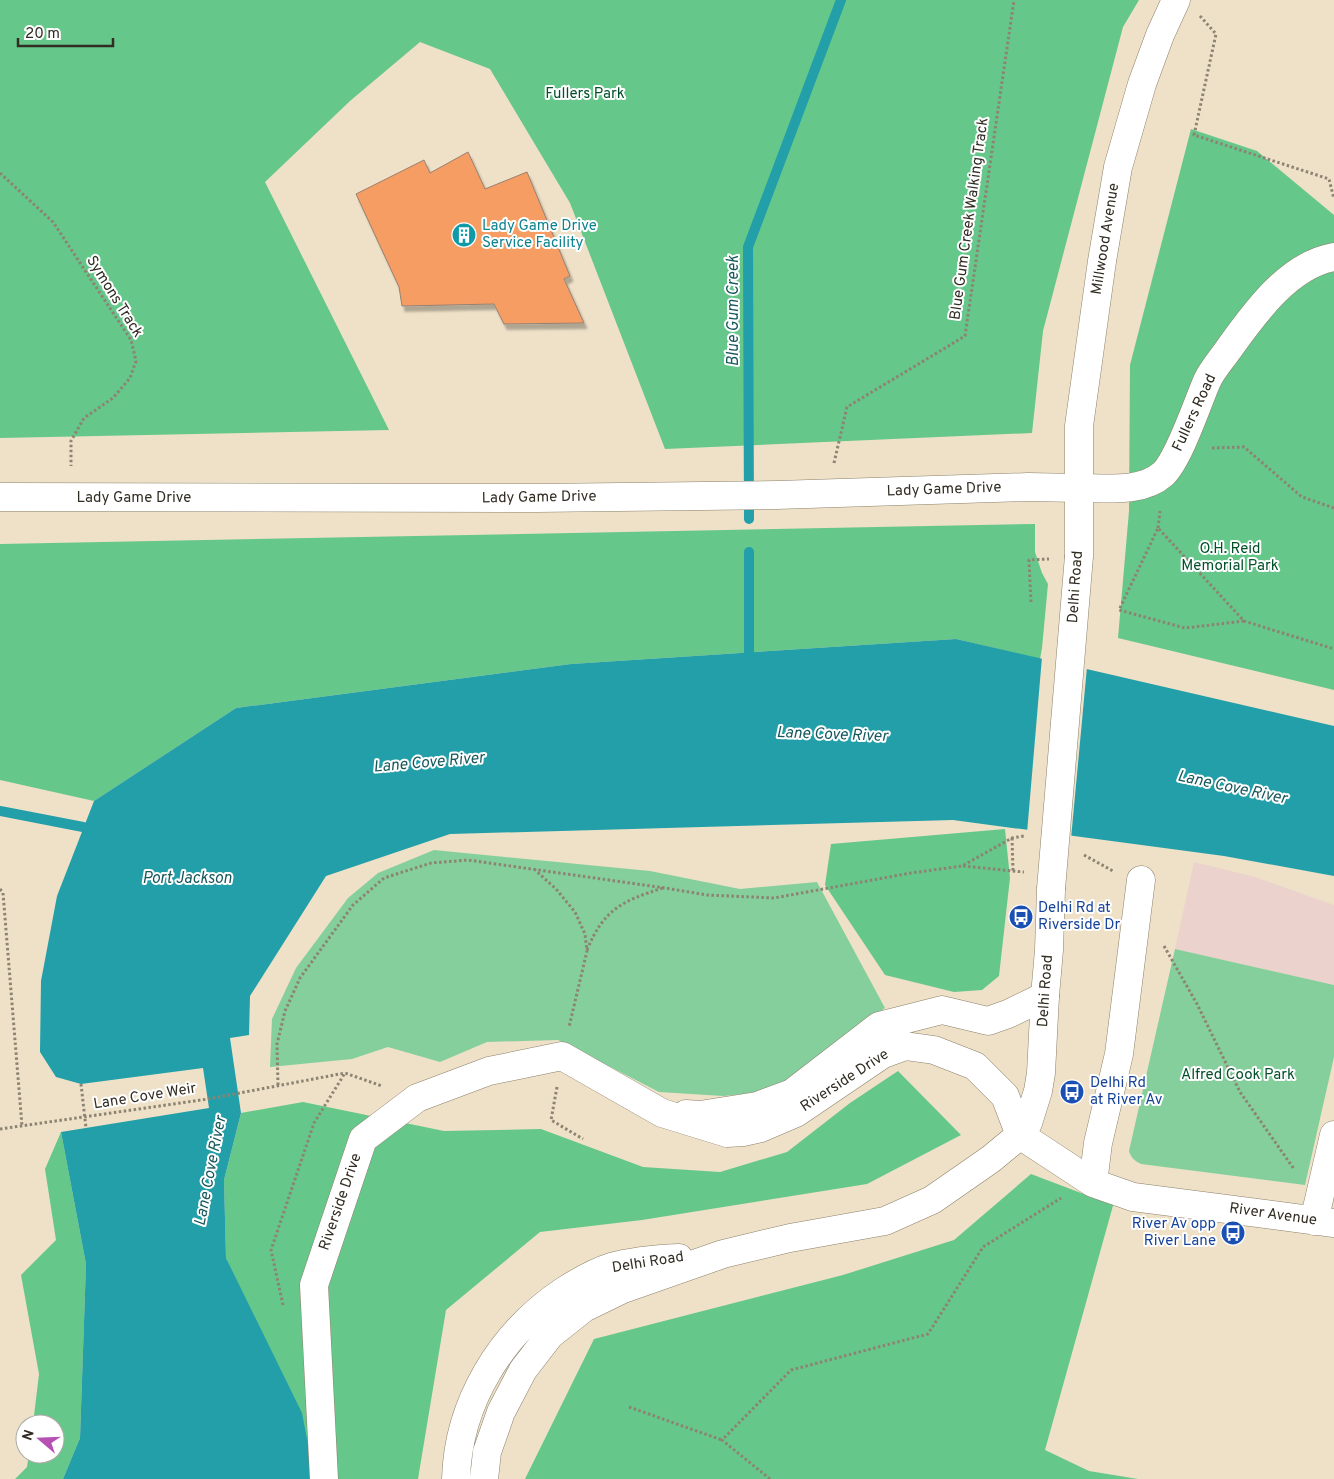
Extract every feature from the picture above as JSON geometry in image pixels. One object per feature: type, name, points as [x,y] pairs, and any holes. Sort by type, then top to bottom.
[{"type":"main road","name":"Millwood Avenue","points":[[1079,488],[1079,426],[1102,261],[1118,167],[1142,84],[1160,36],[1187,6]]},
{"type":"main road","name":"Fullers Road","points":[[1079,488],[1121,488],[1152,481],[1163,474],[1172,461],[1208,378],[1256,312],[1292,276],[1315,262],[1334,258]]},
{"type":"main road","name":"Lady Game Drive","points":[[0,497],[537,498],[827,494],[1028,487],[1079,488]]},
{"type":"main road","name":"Delhi Road","points":[[484,1479],[487,1452],[501,1412],[523,1370],[550,1335],[584,1308],[624,1289],[723,1254],[790,1238],[885,1221],[932,1200],[1020,1135],[1030,1115],[1042,1073],[1049,950],[1050,889],[1079,556],[1079,488]]},
{"type":"main road","points":[[1084,1178],[1098,1143],[1119,1054],[1142,880]]},
{"type":"main road","name":"Riverside Drive","points":[[662,1113],[700,1115],[757,1106],[792,1093],[879,1026],[942,1010],[988,1021],[1008,1014],[1045,996]]},
{"type":"main road","name":"Riverside Drive","points":[[324,1479],[314,1285],[363,1139],[417,1098],[489,1070],[562,1056],[662,1113],[727,1133],[742,1132],[761,1128],[796,1113],[883,1054],[905,1046],[934,1050],[975,1066],[1005,1096],[1020,1135]]},
{"type":"main road","name":"River Avenue","points":[[1020,1135],[1084,1178],[1133,1197],[1323,1214]]},
{"type":"main road","points":[[1323,1214],[1334,1135]]},
{"type":"main road","name":"Delhi Road","points":[[456,1479],[462,1431],[475,1394],[494,1359],[518,1330],[547,1303],[579,1281],[611,1267],[661,1259],[723,1254]]},
{"type":"path","name":"Blue Gum Creek Walking Track","points":[[827,494],[847,407],[965,336],[1014,0]]},
{"type":"path","points":[[1187,6],[1216,34],[1194,135],[1329,179],[1334,199]]},
{"type":"path","name":"Symons Track","points":[[0,173],[53,222],[131,340],[136,361],[130,378],[113,398],[84,418],[71,442],[72,497]]},
{"type":"path","points":[[1178,448],[1244,447],[1302,497],[1334,508]]},
{"type":"path","points":[[1244,621],[1158,528],[1119,610],[1185,628],[1244,621],[1334,649]]},
{"type":"path","points":[[1031,602],[1029,560],[1052,558]]},
{"type":"path","points":[[962,866],[1012,838],[1024,836]]},
{"type":"path","points":[[278,1085],[277,1044],[285,1011],[300,978],[352,905],[384,878],[431,863],[468,860],[534,868],[708,895],[774,898],[911,873],[962,866],[1013,871],[1012,838]]},
{"type":"path","points":[[1079,852],[1113,870]]},
{"type":"path","points":[[534,868],[556,889],[575,912],[584,934],[587,951]]},
{"type":"path","points":[[584,1139],[552,1120],[562,1056],[587,951],[595,930],[613,910],[636,896],[665,888]]},
{"type":"path","points":[[0,889],[2,893],[22,1126]]},
{"type":"path","points":[[1137,920],[1164,947],[1197,1004],[1240,1092],[1295,1169],[1323,1214]]},
{"type":"path","points":[[314,1123],[345,1073],[417,1098]]},
{"type":"path","name":"Lane Cove Weir","points":[[0,1130],[254,1092],[278,1085],[345,1073]]},
{"type":"path","points":[[81,1084],[86,1128]]},
{"type":"path","points":[[722,1440],[792,1370],[928,1334],[983,1247],[1060,1200],[1084,1178]]},
{"type":"path","points":[[629,1407],[722,1440],[770,1479]]},
{"type":"shaded area","points":[[1194,862],[1255,877],[1334,905],[1334,985],[1175,949]]},
{"type":"green space","name":"Fullers Park","points":[[0,0],[1139,0],[1123,27],[1043,331],[1032,433],[665,449],[570,203],[490,69],[420,42],[350,101],[265,182],[389,430],[0,438]]},
{"type":"green space","name":"O.H. Reid Memorial Park","points":[[1191,129],[1257,151],[1334,215],[1334,690],[1118,638],[1129,511],[1130,365]]},
{"type":"green space","points":[[1035,524],[1035,552],[1048,584],[1040,659],[956,639],[571,664],[236,708],[94,801],[0,780],[0,544]]},
{"type":"green space","points":[[1005,829],[1010,878],[999,976],[982,990],[954,992],[885,975],[825,885],[831,844]]},
{"type":"green space","points":[[434,850],[650,871],[740,889],[817,882],[885,1008],[780,1085],[754,1093],[723,1096],[659,1092],[558,1040],[487,1042],[440,1062],[388,1047],[352,1059],[270,1067],[272,1019],[296,968],[348,898],[378,873]]},
{"type":"green space","name":"Alfred Cook Park","points":[[1175,949],[1334,985],[1334,1057],[1305,1185],[1141,1164],[1131,1156],[1129,1151]]},
{"type":"green space","points":[[898,1071],[961,1135],[867,1184],[642,1220],[540,1232],[446,1310],[418,1479],[310,1479],[313,1470],[226,1258],[224,1180],[241,1113],[303,1102],[444,1131],[541,1129],[643,1167],[720,1172],[787,1152],[850,1103]]},
{"type":"green space","points":[[61,1132],[86,1264],[80,1438],[63,1479],[15,1479],[27,1467],[27,1464],[65,1464],[65,1414],[34,1414],[39,1374],[21,1275],[56,1240],[45,1169]]},
{"type":"green space","points":[[1031,1174],[1081,1193],[1114,1202],[1045,1450],[1089,1471],[1138,1479],[525,1479],[594,1339],[843,1275],[954,1240]]},
{"type":"water","name":"Port Jackson","points":[[956,639],[1334,726],[1334,876],[1224,856],[953,820],[450,834],[326,876],[250,996],[249,1035],[230,1038],[241,1113],[224,1180],[226,1258],[302,1413],[313,1470],[310,1479],[63,1479],[80,1438],[86,1264],[61,1132],[209,1108],[203,1068],[81,1084],[56,1077],[40,1052],[41,981],[57,896],[94,801],[236,708],[571,664]]},
{"type":"pier","points":[[1042,657],[1087,667],[1071,839],[1027,833]]},
{"type":"building","name":"Lady Game Drive Service Facility","points":[[468,152],[485,189],[527,172],[570,276],[564,279],[584,323],[504,324],[494,304],[402,306],[399,287],[356,194],[424,160],[430,173]]},
{"type":"waterway","name":"Blue Gum Creek","points":[[749,519],[748,247],[841,0]]},
{"type":"waterway","name":"Blue Gum Creek","points":[[749,552],[749,666]]},
{"type":"waterway","points":[[0,811],[83,827],[94,831]]},
{"type":"place","name":"Lady Game Drive Service Facility","points":[[464,235]]},
{"type":"place","name":"Delhi Rd at Riverside Dr","points":[[1021,917]]},
{"type":"place","name":"Delhi Rd at River Av","points":[[1072,1092]]},
{"type":"place","name":"River Av opp River Lane","points":[[1233,1233]]},
{"type":"water label","name":"Lane Cove River","points":[[832,735]]},
{"type":"water label","name":"Lane Cove River","points":[[429,763]]},
{"type":"water label","name":"Lane Cove River","points":[[1232,788]]},
{"type":"water label","name":"Lane Cove River","points":[[211,1171]]}]
